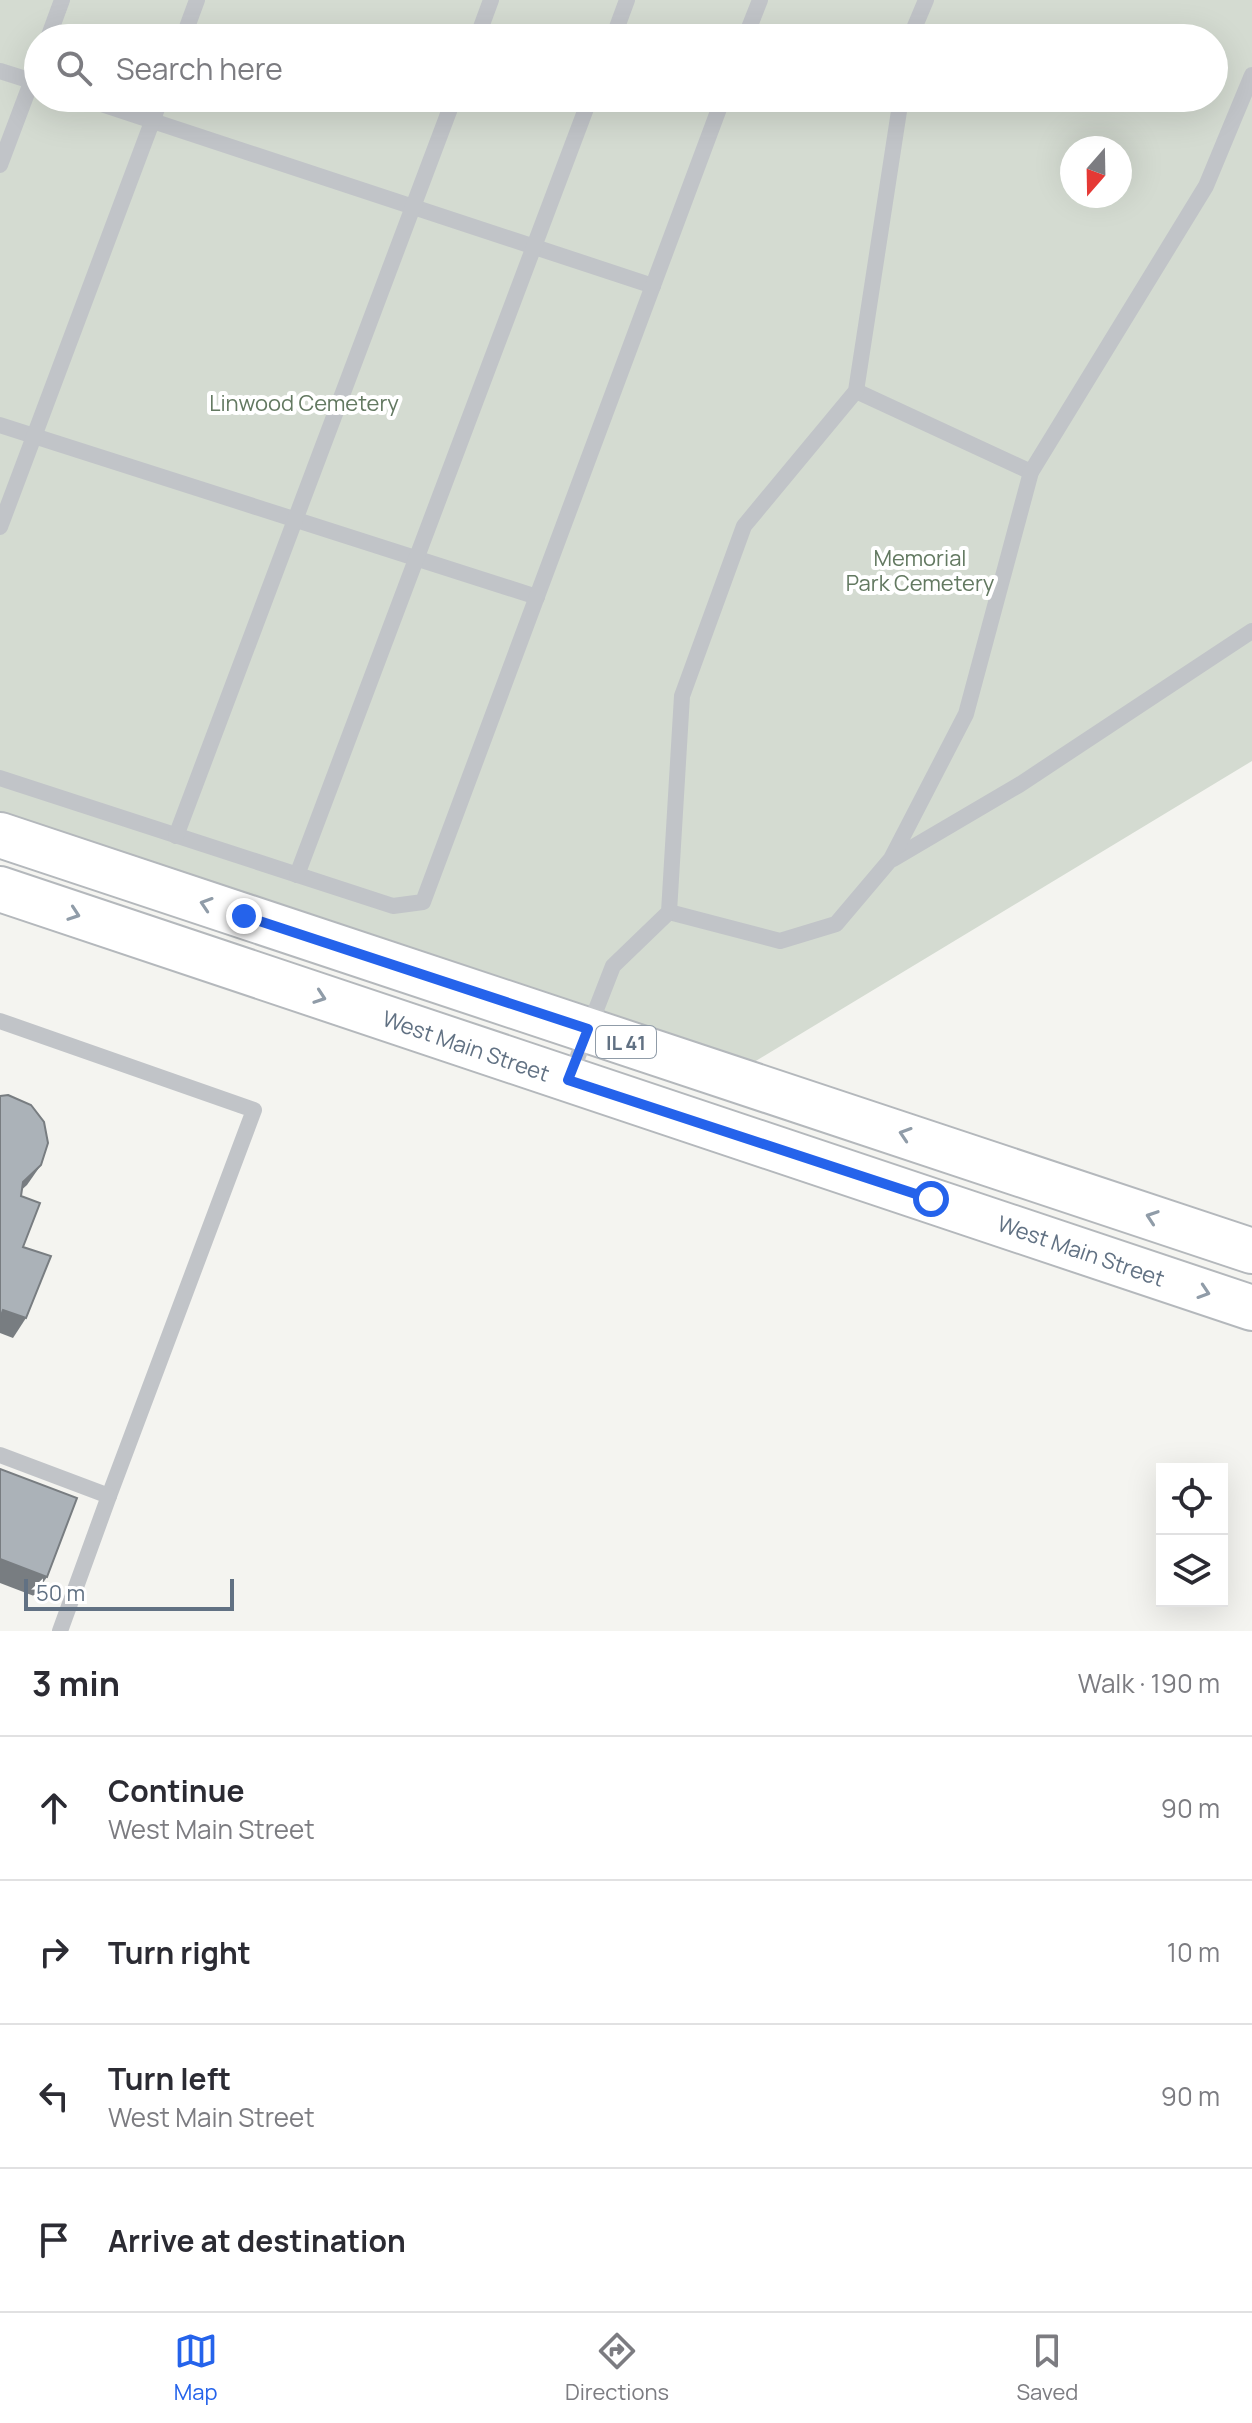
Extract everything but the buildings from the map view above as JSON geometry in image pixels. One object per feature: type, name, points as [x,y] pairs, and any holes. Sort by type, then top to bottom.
[{"type":"main road","name":"IL 41","points":[[0,835],[1252,1251]]},
{"type":"main road","name":"West Main Street","points":[[0,889],[1252,1308]]},
{"type":"lane","points":[[53,24],[62,0]]},
{"type":"lane","points":[[188,24],[197,0]]},
{"type":"lane","points":[[482,24],[491,0]]},
{"type":"lane","points":[[618,24],[627,0]]},
{"type":"lane","points":[[751,24],[760,0]]},
{"type":"lane","points":[[916,24],[926,0]]},
{"type":"lane","points":[[0,71],[24,79]]},
{"type":"lane","points":[[669,912],[780,941],[836,924],[891,859],[966,714],[1031,472],[1206,186],[1252,75]]},
{"type":"lane","points":[[0,165],[24,108]]},
{"type":"lane","points":[[125,112],[653,286]]},
{"type":"lane","points":[[0,527],[156,112]]},
{"type":"lane","points":[[176,836],[449,112]]},
{"type":"lane","points":[[297,875],[585,112]]},
{"type":"lane","points":[[0,778],[393,906],[423,902],[718,112]]},
{"type":"lane","points":[[568,1080],[613,966],[669,912],[682,696],[744,526],[856,391],[899,112]]},
{"type":"lane","points":[[856,391],[1031,472]]},
{"type":"lane","points":[[0,425],[537,597]]},
{"type":"lane","points":[[891,859],[1019,785],[1252,631]]},
{"type":"lane","points":[[0,1021],[254,1110],[60,1631]]},
{"type":"lane","points":[[0,1455],[109,1496]]},
{"type":"green space","points":[[0,0],[1252,0],[1252,761],[731,1076],[0,835]]},
{"type":"route","points":[[244,916],[588,1029],[568,1080],[931,1199]]},
{"type":"park label","name":"Linwood Cemetery","points":[[304,403]]},
{"type":"park label","name":"Memorial Park Cemetery","points":[[920,570]]}]
